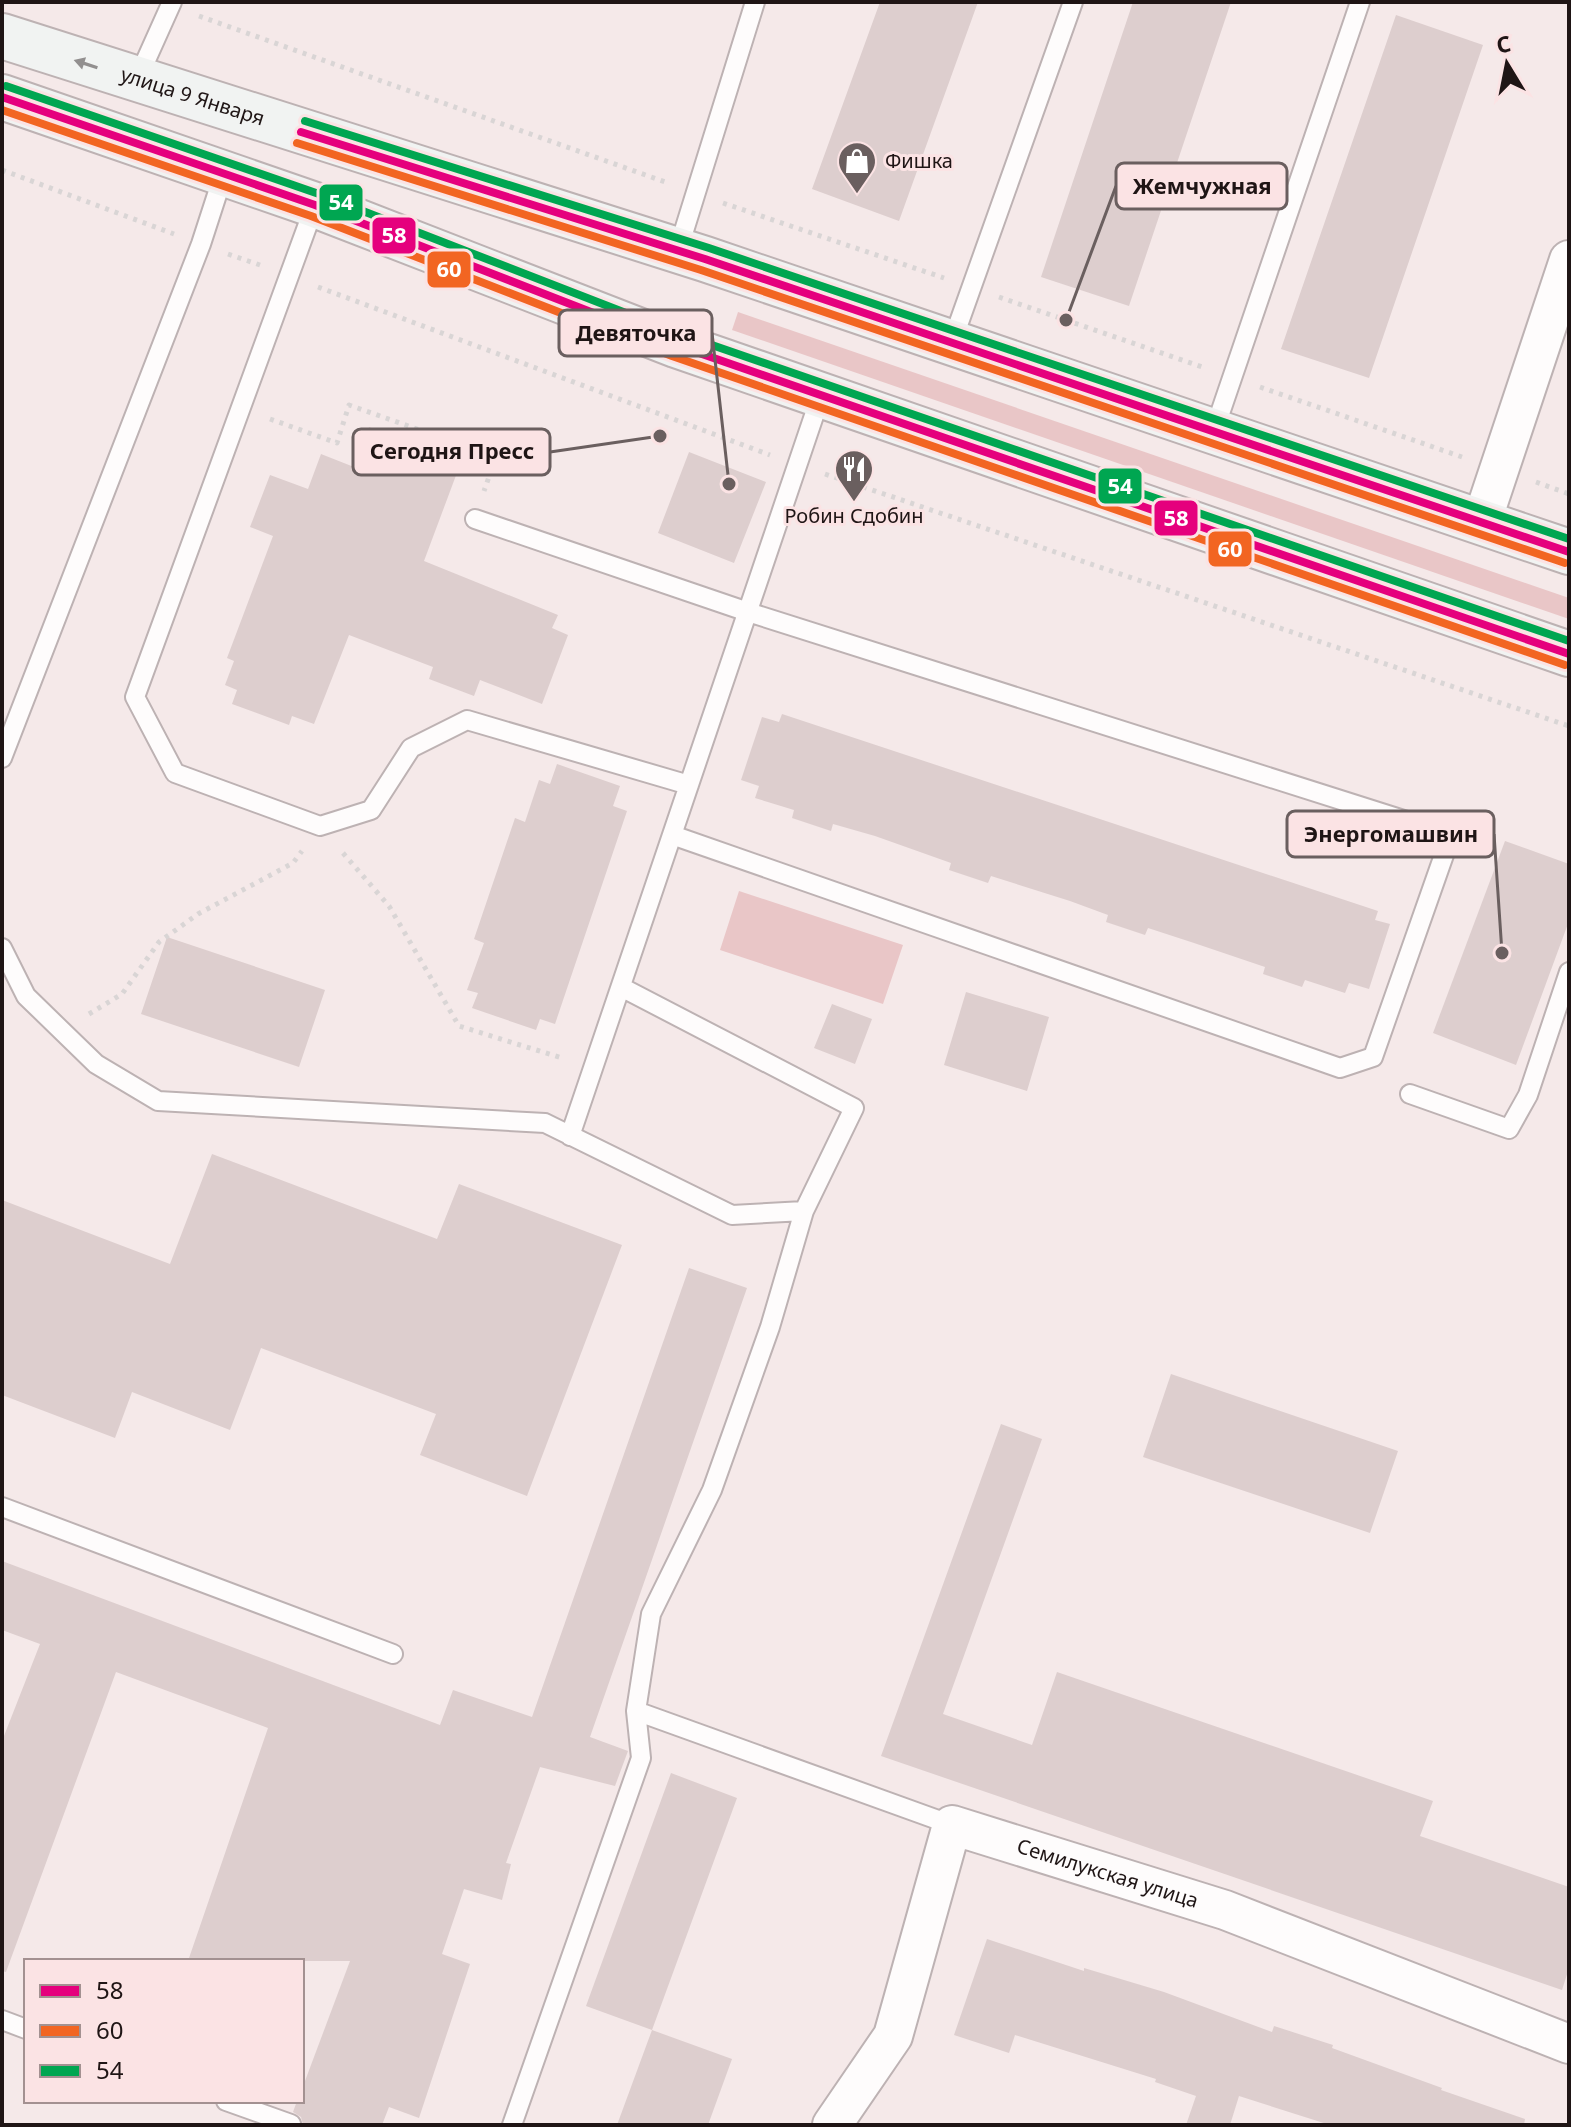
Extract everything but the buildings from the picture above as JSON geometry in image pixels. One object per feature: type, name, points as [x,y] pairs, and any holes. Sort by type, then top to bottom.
[{"type":"main road","name":"улица 9 Января","points":[[2,36],[678,250],[1569,552]]},
{"type":"main road","points":[[2,97],[315,205],[676,345],[1569,654]]},
{"type":"street","points":[[1482,521],[1569,260]]},
{"type":"street","points":[[832,2125],[893,2036],[952,1825]]},
{"type":"street","name":"Семилукская улица","points":[[952,1825],[1225,1910],[1569,2044]]},
{"type":"lane","points":[[678,250],[755,2]]},
{"type":"lane","points":[[952,342],[969,287],[1073,2]]},
{"type":"lane","points":[[1214,431],[1360,2]]},
{"type":"lane","points":[[137,81],[171,4]]},
{"type":"lane","points":[[2,758],[195,258],[224,173]]},
{"type":"lane","points":[[315,205],[135,697],[175,773],[320,826],[371,810],[411,748],[467,720],[689,785]]},
{"type":"lane","points":[[570,1136],[821,395]]},
{"type":"lane","points":[[475,519],[748,612],[1451,835],[1373,1057],[1340,1068],[672,835]]},
{"type":"lane","points":[[2,948],[26,996],[96,1064],[158,1101],[545,1123],[732,1215],[804,1211]]},
{"type":"lane","points":[[1410,1094],[1509,1129],[1528,1095],[1569,972]]},
{"type":"lane","points":[[512,2125],[641,1758],[636,1711],[651,1614],[712,1490],[770,1327],[804,1211],[854,1108],[621,987]]},
{"type":"lane","points":[[2,1507],[393,1654]]},
{"type":"lane","points":[[636,1711],[952,1825]]},
{"type":"lane","points":[[2,2020],[24,2028]]},
{"type":"lane","points":[[232,2103],[291,2124]]},
{"type":"path","points":[[171,4],[696,193],[1569,494]]},
{"type":"path","points":[[240,407],[337,443],[349,405],[496,457],[475,519]]},
{"type":"path","points":[[62,1031],[122,994],[159,942],[198,914],[293,863],[320,826],[389,906],[459,1026],[594,1067]]},
{"type":"shaded area","points":[[738,312],[1569,598],[1569,619],[732,330]]},
{"type":"shaded area","points":[[739,891],[903,945],[883,1004],[720,950]]},
{"type":"transit line","name":"54","points":[[6,86],[319,194],[680,334],[1569,641]]},
{"type":"transit line","name":"58","points":[[2,97],[315,205],[676,345],[1569,654]]},
{"type":"transit line","name":"60","points":[[2,110],[311,216],[672,356],[1565,665]]},
{"type":"transit line","name":"54","points":[[305,121],[709,248],[1569,539]]},
{"type":"transit line","name":"58","points":[[301,132],[705,259],[1569,552]]},
{"type":"transit line","name":"60","points":[[297,143],[701,270],[1565,563]]},
{"type":"place","name":"Фишка","points":[[857,195]]},
{"type":"place","name":"Жемчужная","points":[[1066,320]]},
{"type":"place","name":"Сегодня Пресс","points":[[660,436]]},
{"type":"place","name":"Девяточка","points":[[729,484]]},
{"type":"place","name":"Робин Сдобин","points":[[854,503]]},
{"type":"place","name":"Энергомашвин","points":[[1502,953]]}]
